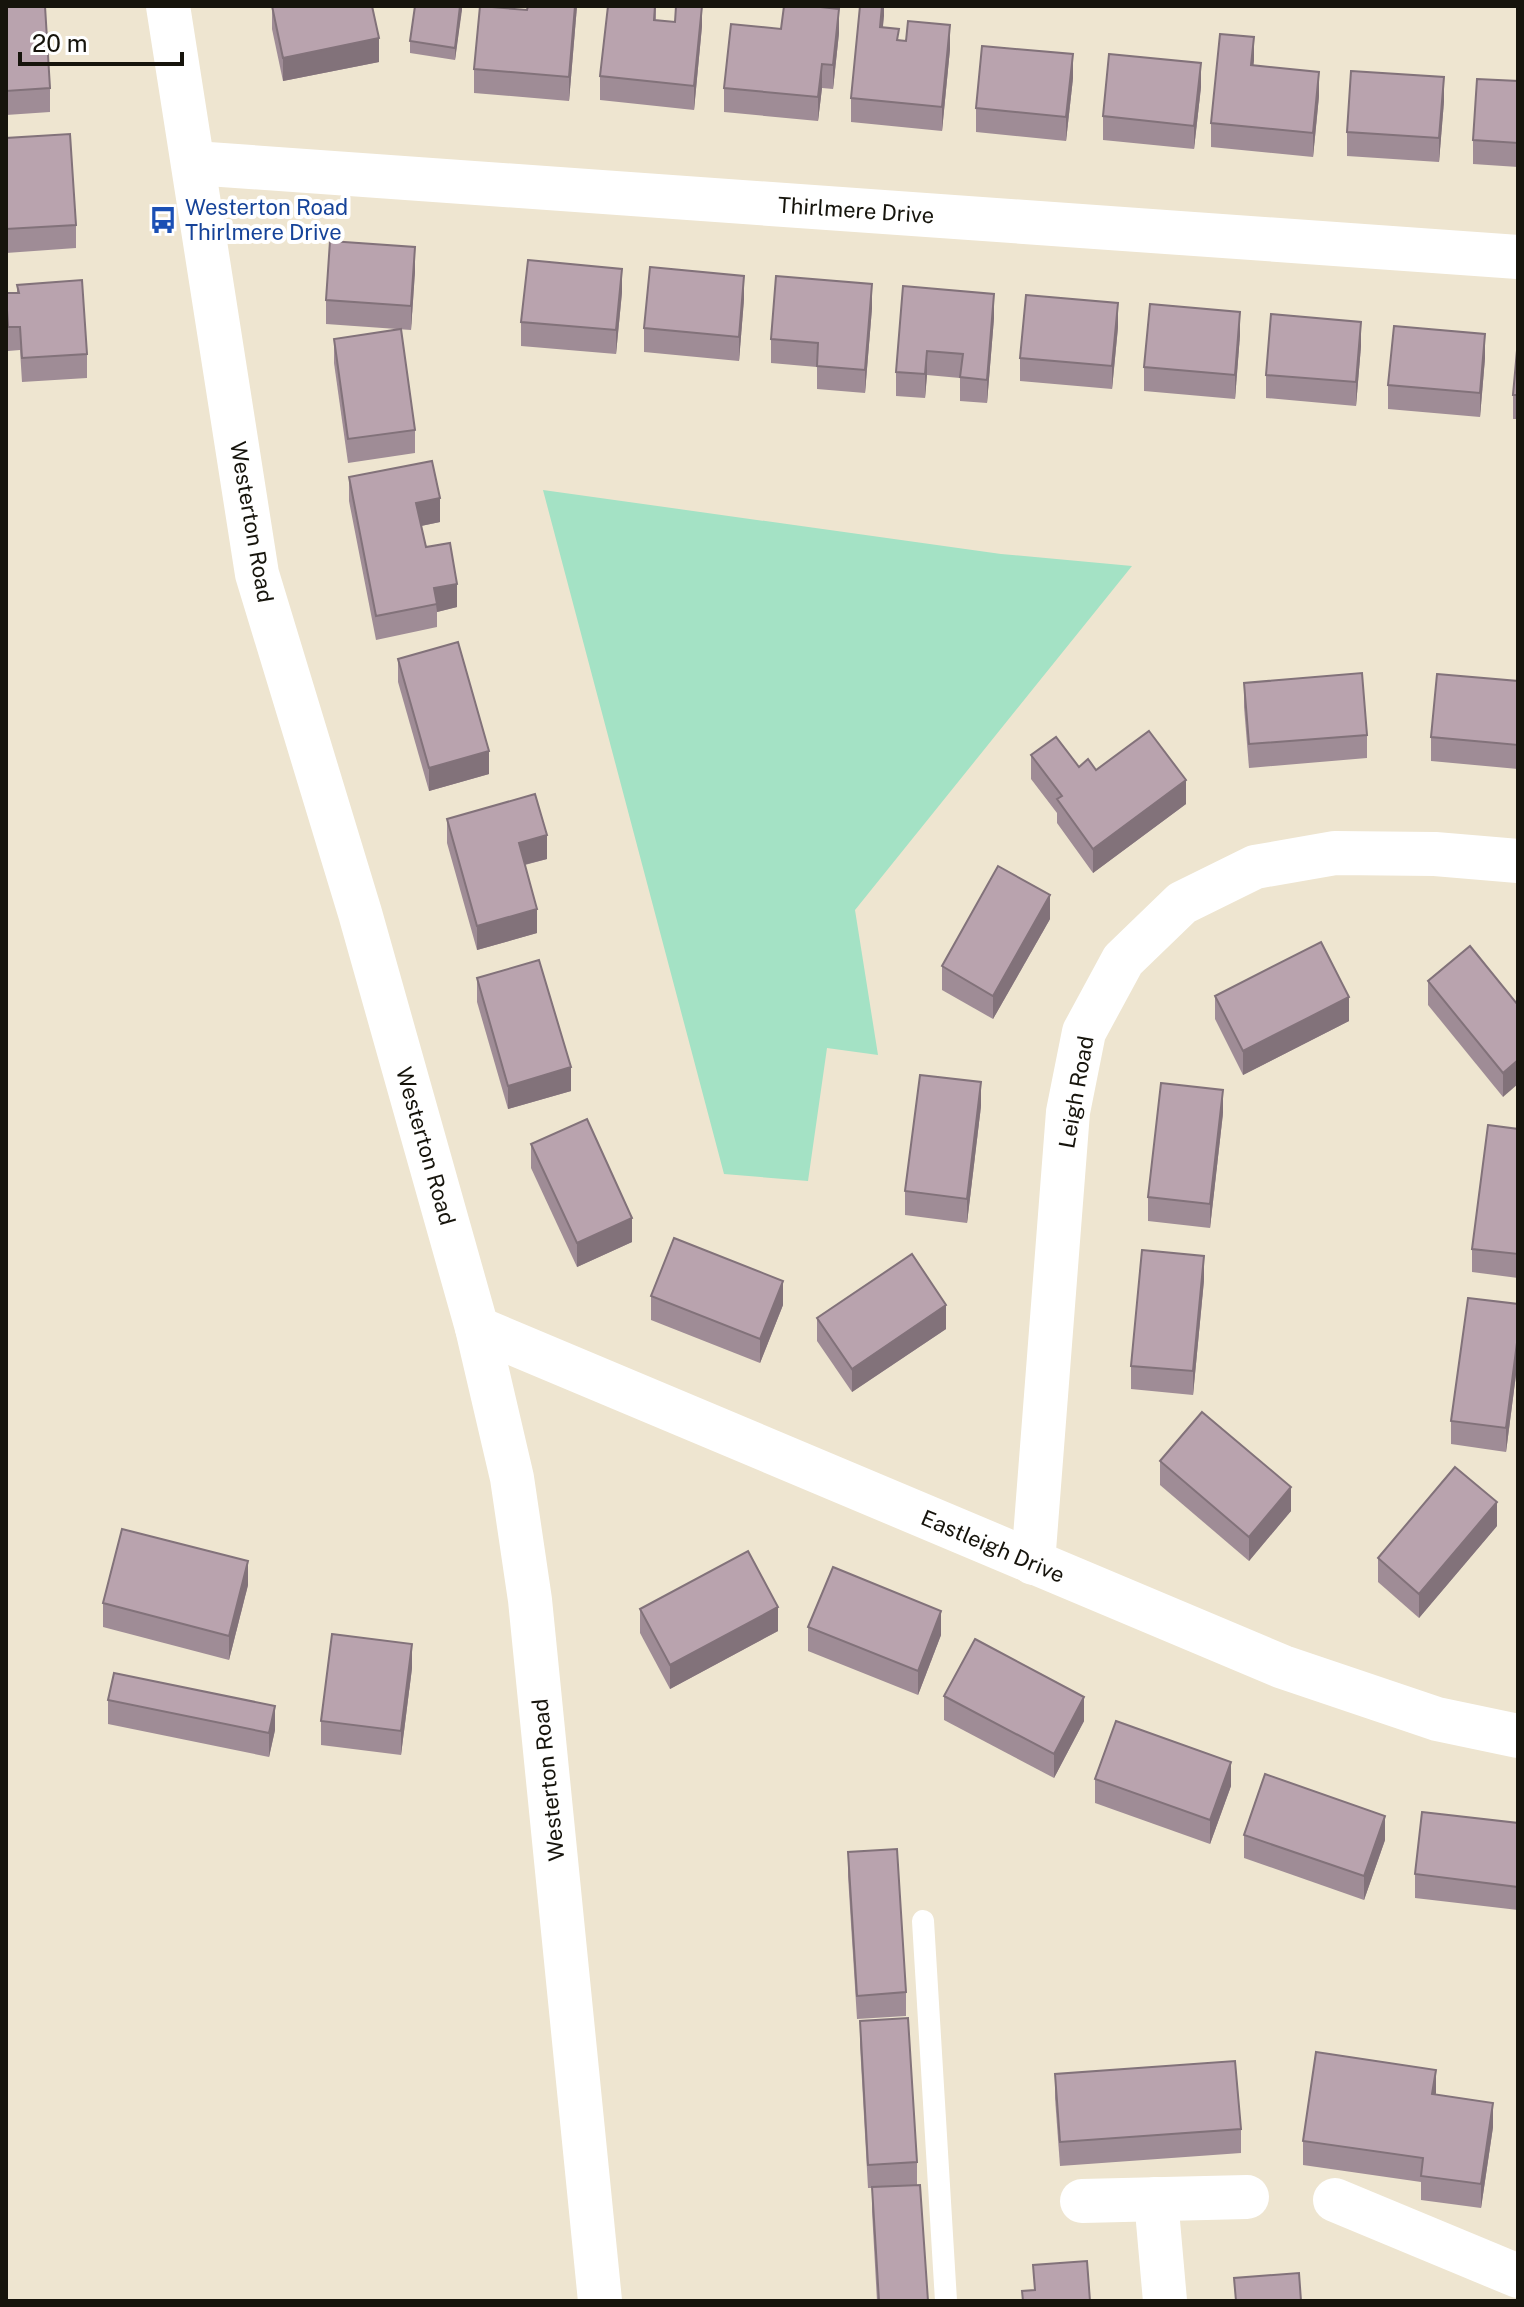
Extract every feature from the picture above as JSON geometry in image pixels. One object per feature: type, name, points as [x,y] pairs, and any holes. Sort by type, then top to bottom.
[{"type":"street","name":"Westerton Road","points":[[168,6],[257,574],[360,913],[477,1328],[512,1478],[530,1600],[600,2301]]},
{"type":"street","name":"Thirlmere Drive","points":[[194,163],[1518,257]]},
{"type":"street","name":"Leigh Road","points":[[1033,1563],[1068,1112],[1084,1032],[1123,960],[1182,903],[1255,867],[1335,853],[1435,854],[1518,861]]},
{"type":"street","name":"Eastleigh Drive","points":[[477,1328],[1283,1667],[1437,1719],[1518,1736]]},
{"type":"street","points":[[1082,2201],[1247,2197]]},
{"type":"street","points":[[1156,2199],[1165,2301]]},
{"type":"street","points":[[1335,2200],[1518,2276]]},
{"type":"lane","points":[[923,1921],[946,2301]]},
{"type":"green space","points":[[543,490],[1001,554],[1132,566],[855,910],[878,1055],[827,1048],[808,1181],[724,1174]]},
{"type":"building","points":[[6,6],[45,6],[50,88],[6,91]]},
{"type":"building","points":[[272,6],[372,6],[379,38],[283,58]]},
{"type":"building","points":[[415,6],[460,6],[455,48],[410,41]]},
{"type":"building","points":[[480,6],[527,10],[528,6],[575,6],[569,77],[474,69]]},
{"type":"building","points":[[608,6],[655,6],[654,20],[675,22],[676,6],[702,6],[694,86],[600,76]]},
{"type":"building","points":[[784,6],[839,9],[833,65],[822,64],[818,97],[724,88],[731,24],[781,29]]},
{"type":"building","points":[[860,6],[882,6],[880,27],[899,29],[897,40],[906,41],[908,21],[950,25],[942,107],[851,98]]},
{"type":"building","points":[[1220,34],[1254,37],[1251,65],[1319,72],[1313,133],[1211,123]]},
{"type":"building","points":[[982,46],[1073,54],[1066,117],[976,108]]},
{"type":"building","points":[[1109,54],[1201,63],[1194,126],[1103,116]]},
{"type":"building","points":[[1351,71],[1444,77],[1439,138],[1347,132]]},
{"type":"building","points":[[1477,79],[1518,81],[1518,143],[1473,140]]},
{"type":"building","points":[[70,134],[76,225],[6,229],[6,138]]},
{"type":"building","points":[[330,241],[415,247],[411,306],[326,300]]},
{"type":"building","points":[[528,260],[622,269],[616,330],[521,322]]},
{"type":"building","points":[[650,267],[744,276],[739,337],[644,328]]},
{"type":"building","points":[[776,276],[872,284],[865,370],[817,366],[818,343],[771,339]]},
{"type":"building","points":[[82,280],[87,354],[22,358],[20,327],[8,327],[6,293],[19,293],[17,285]]},
{"type":"building","points":[[903,286],[994,294],[987,380],[960,377],[963,354],[927,351],[925,374],[896,372]]},
{"type":"building","points":[[1026,295],[1118,303],[1112,366],[1020,358]]},
{"type":"building","points":[[1150,304],[1240,312],[1235,375],[1144,367]]},
{"type":"building","points":[[1271,314],[1361,322],[1356,382],[1266,375]]},
{"type":"building","points":[[1394,326],[1485,334],[1480,393],[1388,385]]},
{"type":"building","points":[[401,329],[415,430],[348,439],[334,339]]},
{"type":"building","points":[[1518,339],[1518,395],[1513,395]]},
{"type":"building","points":[[432,461],[440,498],[416,503],[426,547],[450,543],[457,584],[434,588],[437,604],[376,616],[349,477]]},
{"type":"building","points":[[458,642],[489,751],[429,768],[398,659]]},
{"type":"building","points":[[1362,673],[1367,735],[1249,744],[1244,683]]},
{"type":"building","points":[[1437,674],[1518,681],[1518,745],[1431,737]]},
{"type":"building","points":[[1149,731],[1186,780],[1093,849],[1057,799],[1062,796],[1031,755],[1056,737],[1079,767],[1088,759],[1096,770]]},
{"type":"building","points":[[535,794],[547,835],[519,843],[537,909],[477,926],[447,819]]},
{"type":"building","points":[[998,866],[1050,895],[993,996],[942,966]]},
{"type":"building","points":[[1321,942],[1349,997],[1243,1051],[1215,996]]},
{"type":"building","points":[[1470,946],[1518,1005],[1518,1060],[1503,1073],[1428,981]]},
{"type":"building","points":[[539,960],[571,1067],[508,1086],[477,978]]},
{"type":"building","points":[[920,1075],[981,1082],[967,1199],[905,1191]]},
{"type":"building","points":[[1161,1083],[1223,1090],[1210,1204],[1148,1197]]},
{"type":"building","points":[[587,1119],[632,1218],[577,1243],[531,1144]]},
{"type":"building","points":[[1488,1125],[1518,1129],[1518,1254],[1472,1249]]},
{"type":"building","points":[[674,1238],[783,1281],[760,1339],[651,1296]]},
{"type":"building","points":[[1142,1250],[1204,1256],[1193,1371],[1131,1366]]},
{"type":"building","points":[[912,1254],[946,1305],[852,1369],[817,1318]]},
{"type":"building","points":[[1468,1298],[1518,1304],[1518,1335],[1506,1428],[1451,1421]]},
{"type":"building","points":[[1202,1412],[1291,1487],[1249,1537],[1160,1461]]},
{"type":"building","points":[[1455,1467],[1497,1502],[1419,1594],[1378,1558]]},
{"type":"building","points":[[122,1529],[248,1561],[229,1636],[103,1603]]},
{"type":"building","points":[[748,1551],[778,1607],[670,1665],[640,1609]]},
{"type":"building","points":[[833,1567],[941,1611],[918,1671],[808,1627]]},
{"type":"building","points":[[332,1634],[412,1644],[401,1731],[321,1721]]},
{"type":"building","points":[[975,1639],[1084,1697],[1054,1754],[944,1696]]},
{"type":"building","points":[[114,1673],[275,1706],[269,1733],[108,1700]]},
{"type":"building","points":[[1116,1721],[1231,1762],[1210,1820],[1095,1779]]},
{"type":"building","points":[[1265,1774],[1385,1816],[1364,1876],[1244,1835]]},
{"type":"building","points":[[1422,1812],[1518,1823],[1518,1887],[1415,1874]]},
{"type":"building","points":[[897,1849],[906,1992],[857,1996],[848,1852]]},
{"type":"building","points":[[908,2018],[917,2162],[868,2165],[860,2021]]},
{"type":"building","points":[[1316,2052],[1436,2070],[1432,2094],[1493,2103],[1481,2184],[1421,2176],[1423,2158],[1303,2141]]},
{"type":"building","points":[[1235,2061],[1241,2129],[1060,2142],[1055,2074]]},
{"type":"building","points":[[920,2185],[928,2301],[879,2301],[872,2187]]},
{"type":"building","points":[[1087,2261],[1090,2301],[1023,2301],[1022,2291],[1035,2290],[1033,2265]]},
{"type":"building","points":[[1299,2273],[1301,2301],[1236,2301],[1234,2278]]},
{"type":"place","name":"Westerton Road Thirlmere Drive","points":[[163,220]]}]
